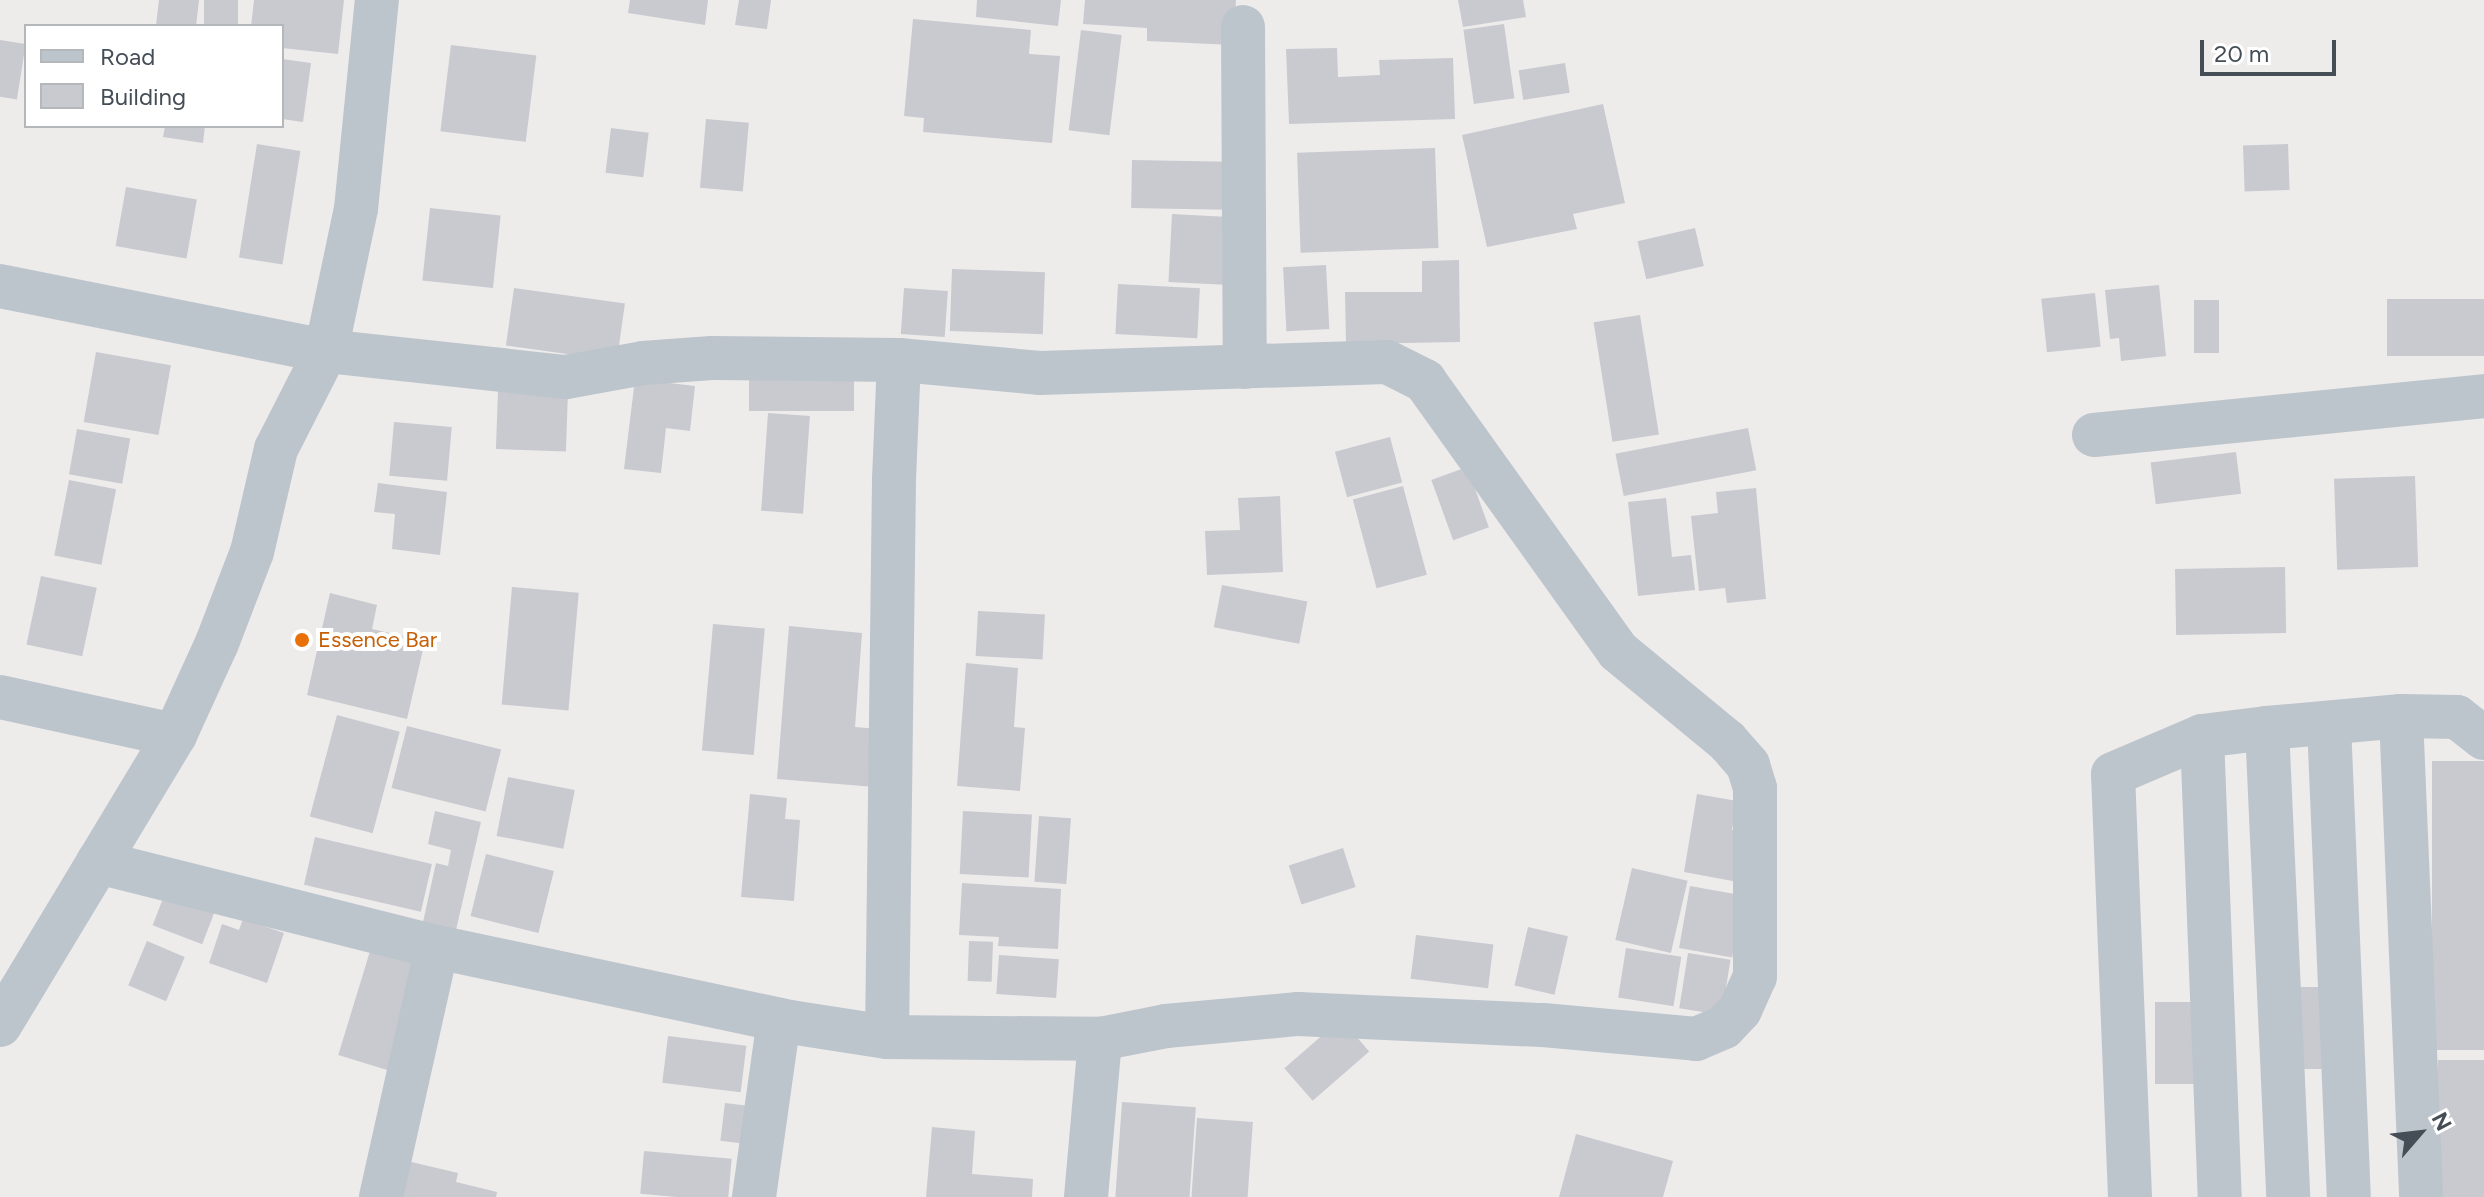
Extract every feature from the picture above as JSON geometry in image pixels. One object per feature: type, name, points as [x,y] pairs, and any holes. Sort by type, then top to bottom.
[{"type":"street","points":[[0,1025],[175,735],[217,643],[252,552],[276,449],[326,351],[356,209],[377,0]]},
{"type":"street","points":[[1243,27],[1245,367]]},
{"type":"street","points":[[0,286],[326,351],[566,377],[643,363],[712,358],[899,360],[1040,373],[1387,362],[1425,381],[1618,651],[1727,741],[1748,765],[1755,788],[1755,977],[1740,1010],[1724,1027],[1696,1039],[1543,1025],[1298,1014],[1166,1026],[1100,1039],[887,1037],[779,1020],[437,947],[98,862]]},
{"type":"street","points":[[887,1037],[894,480],[899,360]]},
{"type":"street","points":[[2094,435],[2484,396]]},
{"type":"street","points":[[0,697],[175,735]]},
{"type":"street","points":[[2401,716],[2421,1197]]},
{"type":"street","points":[[2130,1197],[2113,774],[2202,736],[2267,728],[2401,716],[2457,717],[2484,738]]},
{"type":"street","points":[[2329,724],[2349,1197]]},
{"type":"street","points":[[2267,728],[2288,1197]]},
{"type":"street","points":[[2202,736],[2220,1197]]},
{"type":"street","points":[[381,1197],[437,947]]},
{"type":"street","points":[[754,1197],[779,1020]]},
{"type":"street","points":[[1086,1197],[1100,1039]]},
{"type":"building","points":[[159,0],[199,0],[196,24],[156,24]]},
{"type":"building","points":[[204,0],[238,0],[238,24],[204,24]]},
{"type":"building","points":[[254,0],[344,0],[338,54],[284,48],[284,24],[251,24]]},
{"type":"building","points":[[630,0],[708,0],[705,25],[628,13]]},
{"type":"building","points":[[739,0],[771,0],[767,29],[735,25]]},
{"type":"building","points":[[977,0],[1061,0],[1058,26],[976,17]]},
{"type":"building","points":[[1085,0],[1236,0],[1233,45],[1147,41],[1147,28],[1083,24]]},
{"type":"building","points":[[1458,0],[1523,0],[1526,17],[1463,27]]},
{"type":"building","points":[[913,19],[1031,30],[1029,54],[1060,56],[1052,143],[923,132],[924,118],[904,116]]},
{"type":"building","points":[[1504,24],[1514,98],[1474,104],[1463,30]]},
{"type":"building","points":[[1081,30],[1122,35],[1109,135],[1069,130]]},
{"type":"building","points":[[0,40],[24,44],[17,99],[0,97]]},
{"type":"building","points":[[451,45],[536,55],[526,142],[440,131]]},
{"type":"building","points":[[1337,48],[1338,77],[1380,75],[1379,60],[1453,58],[1455,119],[1289,124],[1286,49]]},
{"type":"building","points":[[284,59],[311,63],[303,122],[284,119]]},
{"type":"building","points":[[1565,63],[1570,93],[1523,100],[1519,70]]},
{"type":"building","points":[[1603,104],[1625,203],[1573,214],[1577,229],[1487,247],[1462,135]]},
{"type":"building","points":[[706,119],[749,123],[743,191],[700,188]]},
{"type":"building","points":[[165,128],[205,128],[203,143],[163,137]]},
{"type":"building","points":[[611,128],[649,133],[643,177],[606,173]]},
{"type":"building","points":[[257,144],[300,151],[282,264],[239,258]]},
{"type":"building","points":[[2288,144],[2290,190],[2245,192],[2243,146]]},
{"type":"building","points":[[1435,148],[1438,248],[1301,253],[1297,153]]},
{"type":"building","points":[[1132,160],[1241,162],[1240,210],[1131,208]]},
{"type":"building","points":[[126,187],[197,200],[186,259],[116,246]]},
{"type":"building","points":[[430,208],[501,215],[493,288],[422,281]]},
{"type":"building","points":[[1172,214],[1238,217],[1234,285],[1168,282]]},
{"type":"building","points":[[1695,228],[1704,266],[1646,279],[1638,241]]},
{"type":"building","points":[[1459,260],[1460,342],[1346,344],[1345,292],[1422,292],[1422,261]]},
{"type":"building","points":[[1326,265],[1329,329],[1286,331],[1283,267]]},
{"type":"building","points":[[952,269],[1045,272],[1043,334],[950,331]]},
{"type":"building","points":[[1118,284],[1200,288],[1197,338],[1115,334]]},
{"type":"building","points":[[2159,285],[2166,356],[2121,361],[2119,338],[2110,339],[2105,290]]},
{"type":"building","points":[[514,288],[625,304],[617,361],[506,345]]},
{"type":"building","points":[[904,288],[948,291],[945,337],[901,334]]},
{"type":"building","points":[[2095,293],[2101,347],[2047,352],[2041,299]]},
{"type":"building","points":[[2387,299],[2484,299],[2484,356],[2387,356]]},
{"type":"building","points":[[2194,300],[2219,300],[2219,353],[2194,353]]},
{"type":"building","points":[[1640,315],[1659,435],[1613,442],[1594,322]]},
{"type":"building","points":[[96,352],[171,365],[159,435],[84,422]]},
{"type":"building","points":[[749,373],[854,373],[854,411],[749,411]]},
{"type":"building","points":[[635,379],[695,386],[690,431],[666,428],[661,473],[624,469]]},
{"type":"building","points":[[498,390],[568,392],[566,451],[496,449]]},
{"type":"building","points":[[768,413],[810,416],[803,514],[761,511]]},
{"type":"building","points":[[394,422],[452,427],[447,481],[389,476]]},
{"type":"building","points":[[1748,428],[1756,470],[1624,496],[1615,454]]},
{"type":"building","points":[[77,429],[130,438],[122,484],[69,474]]},
{"type":"building","points":[[1390,437],[1402,482],[1347,497],[1335,452]]},
{"type":"building","points":[[2236,452],[2241,494],[2156,504],[2151,462]]},
{"type":"building","points":[[1467,467],[1489,527],[1453,540],[1431,480]]},
{"type":"building","points":[[2415,476],[2418,567],[2337,570],[2334,479]]},
{"type":"building","points":[[69,480],[116,489],[101,565],[54,556]]},
{"type":"building","points":[[378,483],[447,492],[440,555],[392,549],[395,514],[374,512]]},
{"type":"building","points":[[1403,486],[1427,575],[1377,588],[1353,499]]},
{"type":"building","points":[[1756,488],[1766,599],[1727,603],[1725,588],[1699,591],[1691,516],[1718,513],[1716,492]]},
{"type":"building","points":[[1280,496],[1283,572],[1207,575],[1205,531],[1240,530],[1238,498]]},
{"type":"building","points":[[1666,498],[1672,557],[1691,555],[1695,590],[1638,596],[1628,502]]},
{"type":"building","points":[[2285,567],[2286,633],[2176,635],[2175,569]]},
{"type":"building","points":[[41,576],[97,588],[82,656],[26,644]]},
{"type":"building","points":[[1222,585],[1307,602],[1299,644],[1214,627]]},
{"type":"building","points":[[512,587],[579,593],[568,710],[502,705]]},
{"type":"building","points":[[330,593],[377,605],[372,629],[425,641],[407,719],[307,695]]},
{"type":"building","points":[[978,611],[1045,615],[1043,659],[976,656]]},
{"type":"building","points":[[713,624],[765,629],[754,755],[702,751]]},
{"type":"building","points":[[789,626],[862,633],[855,727],[879,729],[875,787],[777,779]]},
{"type":"building","points":[[966,663],[1018,668],[1014,727],[1025,728],[1020,791],[957,786]]},
{"type":"building","points":[[337,715],[400,732],[373,833],[310,816]]},
{"type":"building","points":[[407,726],[501,749],[486,812],[392,788]]},
{"type":"building","points":[[2432,761],[2484,761],[2484,1050],[2432,1050]]},
{"type":"building","points":[[508,777],[575,790],[563,849],[497,836]]},
{"type":"building","points":[[750,794],[787,798],[785,819],[800,820],[794,901],[741,897]]},
{"type":"building","points":[[1697,794],[1737,801],[1732,830],[1747,833],[1738,882],[1684,872]]},
{"type":"building","points":[[435,811],[481,822],[456,930],[423,922],[436,863],[448,866],[451,850],[428,844]]},
{"type":"building","points":[[963,811],[1032,815],[1029,878],[960,874]]},
{"type":"building","points":[[1039,816],[1071,818],[1066,884],[1034,882]]},
{"type":"building","points":[[315,837],[432,864],[421,912],[304,885]]},
{"type":"building","points":[[1343,848],[1356,887],[1301,905],[1289,866]]},
{"type":"building","points":[[486,854],[554,871],[538,933],[471,916]]},
{"type":"building","points":[[1632,868],[1688,881],[1671,953],[1615,940]]},
{"type":"building","points":[[962,883],[1061,889],[1058,949],[998,946],[999,937],[959,935]]},
{"type":"building","points":[[1690,886],[1743,895],[1732,957],[1679,948]]},
{"type":"building","points":[[167,888],[216,907],[202,944],[153,925]]},
{"type":"building","points":[[243,919],[284,933],[267,983],[209,963],[222,924],[239,930]]},
{"type":"building","points":[[1528,927],[1568,936],[1554,995],[1515,985]]},
{"type":"building","points":[[1416,935],[1493,945],[1488,988],[1411,979]]},
{"type":"building","points":[[147,941],[185,957],[166,1001],[128,985]]},
{"type":"building","points":[[969,941],[993,942],[992,982],[968,981]]},
{"type":"building","points":[[371,948],[421,963],[388,1070],[338,1055]]},
{"type":"building","points":[[1626,948],[1681,957],[1673,1006],[1618,997]]},
{"type":"building","points":[[1688,953],[1730,960],[1722,1015],[1679,1008]]},
{"type":"building","points":[[999,955],[1059,959],[1056,998],[996,994]]},
{"type":"building","points":[[2295,987],[2333,987],[2333,1069],[2295,1069]]},
{"type":"building","points":[[2155,1002],[2194,1002],[2194,1084],[2155,1084]]},
{"type":"building","points":[[1341,1019],[1369,1051],[1313,1101],[1284,1068]]},
{"type":"building","points":[[668,1036],[746,1046],[741,1092],[662,1083]]},
{"type":"building","points":[[2438,1060],[2484,1060],[2484,1197],[2438,1197]]},
{"type":"building","points":[[1122,1102],[1196,1107],[1190,1197],[1115,1197]]},
{"type":"building","points":[[725,1103],[750,1106],[745,1144],[720,1141]]},
{"type":"building","points":[[1197,1118],[1253,1122],[1248,1197],[1191,1197]]},
{"type":"building","points":[[932,1127],[975,1131],[972,1174],[1033,1179],[1032,1197],[926,1197]]},
{"type":"building","points":[[1576,1134],[1673,1161],[1663,1197],[1559,1197]]},
{"type":"building","points":[[644,1151],[732,1159],[728,1197],[640,1194]]},
{"type":"building","points":[[403,1160],[458,1173],[456,1182],[497,1192],[496,1197],[395,1197]]},
{"type":"place","name":"Essence Bar","points":[[302,640]]}]
